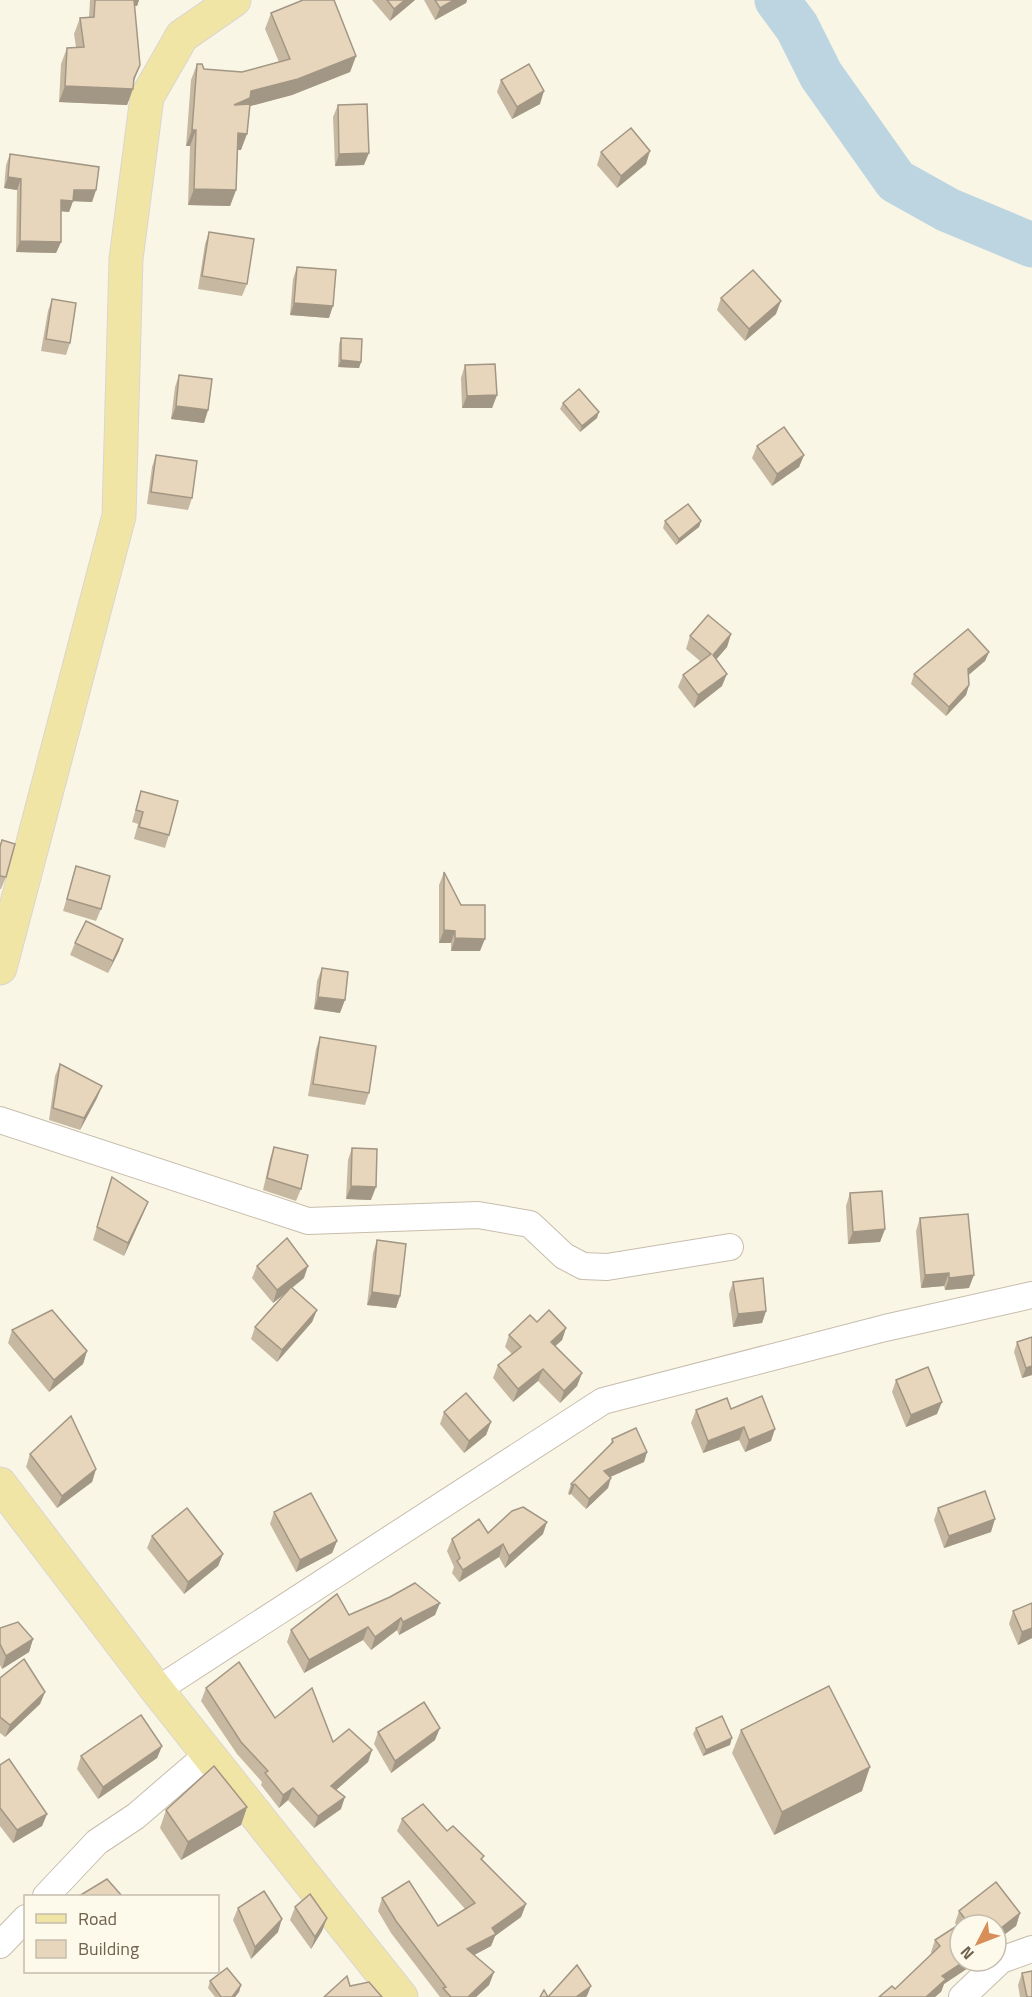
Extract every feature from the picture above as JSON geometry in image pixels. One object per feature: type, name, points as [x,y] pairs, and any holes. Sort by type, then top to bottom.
[{"type":"main road","points":[[0,968],[119,516],[126,259],[147,97],[182,36],[234,0]]},
{"type":"main road","points":[[0,1484],[157,1690],[401,1997]]},
{"type":"street","points":[[0,1120],[308,1221],[478,1215],[530,1224],[564,1256],[583,1266],[607,1268],[730,1247]]},
{"type":"street","points":[[157,1690],[603,1401],[885,1328],[1032,1295]]},
{"type":"street","points":[[47,1895],[97,1842],[136,1816],[208,1755]]},
{"type":"street","points":[[0,1945],[24,1920]]},
{"type":"street","points":[[962,1997],[1001,1960],[1032,1949]]},
{"type":"building","points":[[95,0],[134,0],[140,65],[134,78],[133,89],[65,86],[67,48],[84,47],[80,18],[94,17]]},
{"type":"building","points":[[303,0],[334,0],[356,56],[298,79],[251,91],[250,98],[234,105],[250,104],[247,134],[238,133],[236,190],[194,189],[196,130],[192,130],[197,64],[202,64],[204,69],[242,72],[290,59],[271,13]]},
{"type":"building","points":[[387,0],[405,0],[394,9]]},
{"type":"building","points":[[435,0],[454,0],[440,8]]},
{"type":"building","points":[[529,64],[544,91],[517,107],[501,80]]},
{"type":"building","points":[[367,104],[369,153],[339,154],[338,105]]},
{"type":"building","points":[[631,128],[650,151],[621,176],[601,152]]},
{"type":"building","points":[[10,154],[99,167],[96,190],[74,190],[73,201],[61,200],[61,242],[20,241],[21,179],[8,177]]},
{"type":"building","points":[[209,232],[254,239],[247,284],[202,276]]},
{"type":"building","points":[[297,267],[336,270],[333,306],[294,303]]},
{"type":"building","points":[[753,270],[781,301],[749,329],[721,298]]},
{"type":"building","points":[[52,299],[76,303],[70,343],[46,339]]},
{"type":"building","points":[[341,338],[362,339],[361,362],[341,360]]},
{"type":"building","points":[[495,364],[497,395],[467,396],[465,365]]},
{"type":"building","points":[[179,375],[212,379],[208,410],[176,406]]},
{"type":"building","points":[[579,389],[599,412],[582,426],[563,403]]},
{"type":"building","points":[[784,427],[804,455],[777,474],[757,446]]},
{"type":"building","points":[[156,455],[197,461],[192,498],[151,492]]},
{"type":"building","points":[[688,504],[701,521],[679,539],[665,521]]},
{"type":"building","points":[[708,615],[731,634],[713,655],[727,674],[698,695],[683,675],[711,654],[690,636]]},
{"type":"building","points":[[968,629],[989,652],[968,669],[969,685],[949,707],[914,674]]},
{"type":"building","points":[[141,791],[178,801],[169,835],[139,827],[143,812],[136,810]]},
{"type":"building","points":[[2,840],[15,844],[6,877],[0,876]]},
{"type":"building","points":[[76,866],[110,876],[101,909],[67,899]]},
{"type":"building","points":[[444,872],[461,905],[485,905],[485,939],[455,938],[455,931],[444,930]]},
{"type":"building","points":[[86,921],[123,939],[113,961],[75,943]]},
{"type":"building","points":[[322,968],[348,972],[345,1000],[318,997]]},
{"type":"building","points":[[320,1037],[376,1046],[369,1093],[313,1084]]},
{"type":"building","points":[[60,1064],[102,1086],[84,1118],[53,1108]]},
{"type":"building","points":[[274,1147],[308,1155],[301,1189],[267,1178]]},
{"type":"building","points":[[352,1148],[377,1149],[376,1187],[351,1186]]},
{"type":"building","points":[[112,1177],[148,1202],[128,1243],[97,1227]]},
{"type":"building","points":[[882,1191],[885,1229],[853,1232],[850,1193]]},
{"type":"building","points":[[968,1214],[974,1275],[949,1278],[949,1273],[925,1275],[920,1218]]},
{"type":"building","points":[[287,1238],[308,1266],[277,1290],[257,1266]]},
{"type":"building","points":[[377,1240],[406,1244],[400,1296],[372,1292]]},
{"type":"building","points":[[763,1278],[766,1311],[738,1314],[733,1282]]},
{"type":"building","points":[[291,1287],[317,1310],[282,1350],[255,1327]]},
{"type":"building","points":[[52,1310],[87,1351],[54,1380],[12,1330]]},
{"type":"building","points":[[549,1310],[566,1328],[551,1342],[582,1373],[564,1391],[543,1369],[518,1389],[498,1365],[521,1347],[509,1335],[530,1315],[537,1322]]},
{"type":"building","points":[[1032,1337],[1032,1366],[1026,1368],[1017,1342]]},
{"type":"building","points":[[928,1367],[942,1402],[911,1415],[896,1380]]},
{"type":"building","points":[[466,1393],[491,1422],[469,1441],[444,1412]]},
{"type":"building","points":[[762,1396],[775,1429],[749,1440],[744,1427],[708,1441],[696,1410],[727,1398],[731,1409]]},
{"type":"building","points":[[71,1416],[96,1469],[62,1496],[30,1454]]},
{"type":"building","points":[[636,1428],[647,1452],[604,1471],[611,1478],[589,1499],[575,1484],[571,1484],[613,1442],[612,1439]]},
{"type":"building","points":[[985,1491],[995,1519],[949,1536],[938,1508]]},
{"type":"building","points":[[311,1493],[337,1541],[300,1560],[274,1512]]},
{"type":"building","points":[[523,1507],[547,1522],[509,1556],[503,1544],[463,1570],[457,1561],[460,1558],[452,1539],[479,1519],[488,1533],[512,1511]]},
{"type":"building","points":[[187,1508],[223,1554],[188,1582],[152,1536]]},
{"type":"building","points":[[415,1583],[440,1603],[403,1622],[401,1618],[375,1637],[368,1627],[309,1660],[291,1630],[337,1594],[349,1615]]},
{"type":"building","points":[[1032,1603],[1032,1628],[1022,1632],[1013,1611]]},
{"type":"building","points":[[18,1622],[33,1639],[6,1656],[0,1644],[0,1628]]},
{"type":"building","points":[[24,1659],[45,1692],[10,1725],[0,1717],[0,1678]]},
{"type":"building","points":[[239,1662],[275,1718],[312,1688],[333,1742],[349,1729],[372,1750],[331,1786],[345,1797],[318,1816],[293,1788],[283,1795],[265,1773],[268,1771],[241,1742],[206,1688]]},
{"type":"building","points":[[829,1686],[870,1767],[782,1812],[741,1730]]},
{"type":"building","points":[[424,1702],[440,1728],[395,1761],[378,1732]]},
{"type":"building","points":[[141,1715],[162,1746],[103,1787],[81,1756]]},
{"type":"building","points":[[722,1716],[732,1738],[706,1750],[696,1728]]},
{"type":"building","points":[[9,1759],[47,1814],[17,1830],[0,1808],[0,1765]]},
{"type":"building","points":[[214,1766],[247,1807],[188,1842],[166,1810]]},
{"type":"building","points":[[423,1804],[447,1831],[453,1826],[484,1856],[481,1859],[526,1904],[492,1928],[496,1934],[467,1949],[494,1972],[468,1997],[451,1997],[443,1988],[446,1987],[396,1921],[382,1898],[409,1881],[438,1926],[475,1903],[402,1819]]},
{"type":"building","points":[[107,1879],[121,1895],[81,1895]]},
{"type":"building","points":[[996,1882],[1020,1913],[1008,1922],[1008,1913],[961,1913],[959,1911]]},
{"type":"building","points":[[264,1891],[282,1919],[255,1947],[238,1908]]},
{"type":"building","points":[[310,1894],[327,1918],[315,1937],[295,1907]]},
{"type":"building","points":[[948,1932],[948,1972],[942,1976],[946,1979],[926,1997],[879,1997],[892,1986],[895,1989],[940,1946],[935,1940]]},
{"type":"building","points":[[577,1965],[591,1986],[576,1997],[548,1997]]},
{"type":"building","points":[[227,1968],[241,1985],[232,1997],[221,1997],[210,1981]]},
{"type":"building","points":[[1032,1971],[1032,1997],[1027,1997],[1022,1973]]},
{"type":"building","points":[[347,1976],[350,1986],[369,1982],[382,1997],[324,1997]]},
{"type":"building","points":[[544,1990],[548,1997],[540,1997]]},
{"type":"waterway","points":[[777,0],[797,27],[821,75],[896,181],[948,210],[1032,245]]}]
